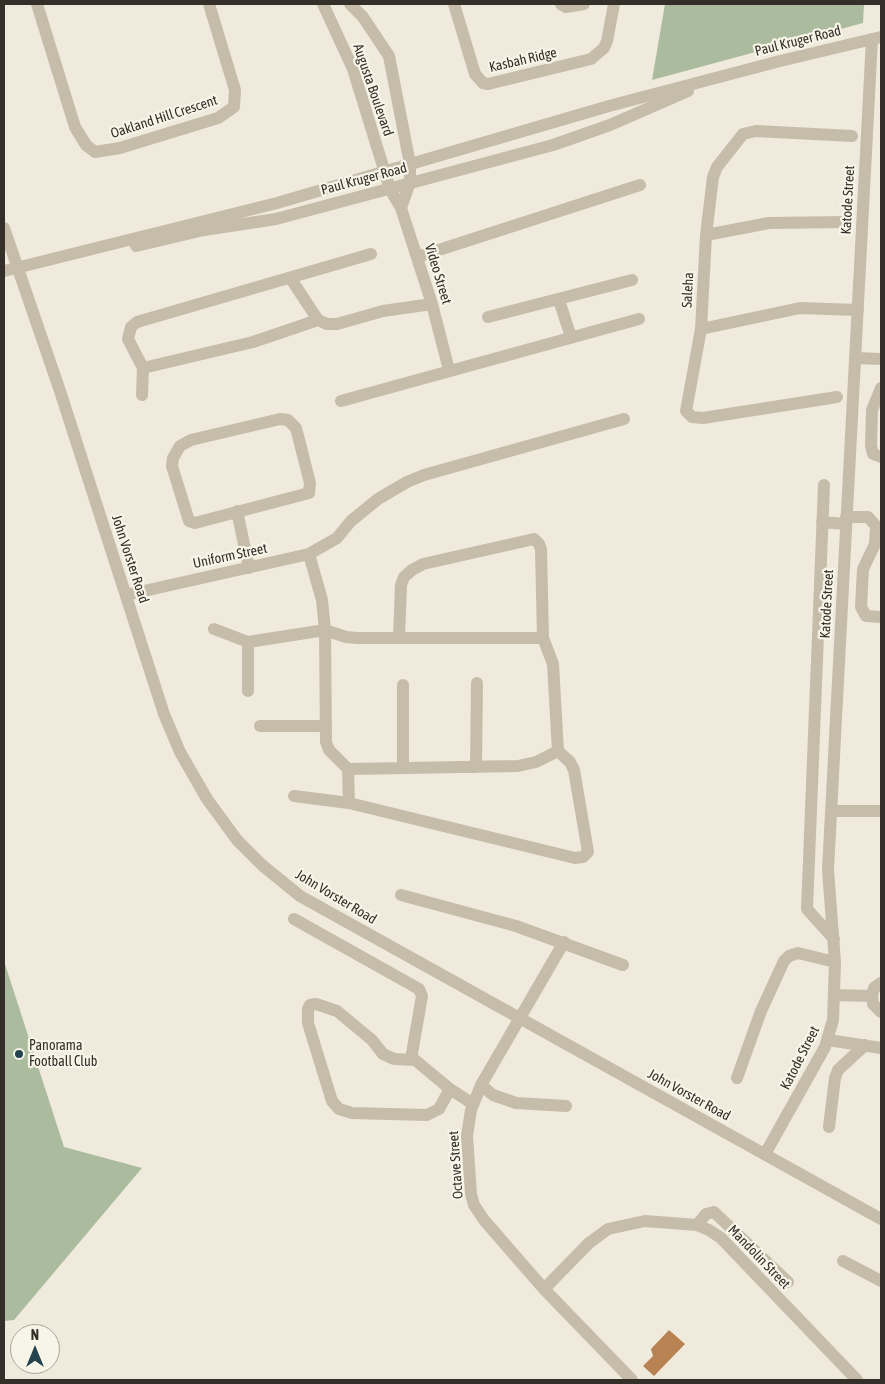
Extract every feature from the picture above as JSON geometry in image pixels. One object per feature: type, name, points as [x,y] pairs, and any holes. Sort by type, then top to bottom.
[{"type":"street","name":"Oakland Hill Crescent","points":[[37,4],[75,127],[86,144],[95,152],[120,148],[218,118],[234,107],[235,90],[209,4]]},
{"type":"street","name":"Augusta Boulevard","points":[[323,4],[353,69],[390,188]]},
{"type":"street","name":"Augusta Boulevard","points":[[350,4],[363,17],[389,56],[410,164],[410,182]]},
{"type":"street","name":"Kasbah Ridge","points":[[454,4],[475,74],[483,83],[488,84],[591,59],[604,48],[614,4]]},
{"type":"street","points":[[561,4],[566,7],[584,4]]},
{"type":"street","name":"Paul Kruger Road","points":[[4,279],[13,271],[277,203],[609,106],[877,38]]},
{"type":"street","name":"Katode Street","points":[[765,1154],[832,1031],[835,962],[828,882],[855,358],[877,38]]},
{"type":"street","name":"Paul Kruger Road","points":[[13,271],[204,230],[276,218],[552,145],[610,125],[723,76]]},
{"type":"street","name":"Saleha","points":[[837,397],[703,418],[692,418],[686,411],[701,329],[706,235],[713,178],[717,167],[743,134],[756,132],[852,136]]},
{"type":"street","points":[[401,208],[410,182]]},
{"type":"street","points":[[417,256],[640,185]]},
{"type":"street","name":"Video Street","points":[[390,188],[401,208],[417,256],[449,370]]},
{"type":"street","points":[[706,235],[769,223],[847,222]]},
{"type":"street","name":"John Vorster Road","points":[[4,228],[13,271],[63,399],[152,678],[180,752],[215,813],[237,840],[262,865],[300,896],[881,1219]]},
{"type":"street","points":[[142,395],[143,368],[128,339],[131,327],[137,322],[291,279],[371,254]]},
{"type":"street","points":[[291,279],[318,320],[327,324],[337,324],[383,310],[432,304]]},
{"type":"street","points":[[488,317],[632,280]]},
{"type":"street","points":[[559,300],[571,337]]},
{"type":"street","points":[[701,329],[800,308],[858,310]]},
{"type":"street","points":[[341,401],[639,319]]},
{"type":"street","points":[[143,368],[253,342],[318,320]]},
{"type":"street","points":[[855,358],[881,359]]},
{"type":"street","points":[[881,388],[872,410],[871,446],[873,454],[881,457]]},
{"type":"street","name":"Uniform Street","points":[[126,594],[309,554],[337,538],[351,521],[378,499],[416,478],[624,419]]},
{"type":"street","points":[[275,420],[288,420],[296,428],[310,483],[309,493],[237,511],[195,523],[189,521],[172,466],[176,451],[180,446],[191,440],[275,420]]},
{"type":"street","points":[[824,485],[807,909],[834,939]]},
{"type":"street","points":[[237,511],[249,568]]},
{"type":"street","points":[[822,522],[846,521],[868,517],[876,526],[875,544],[863,569],[861,609],[866,616],[881,617]]},
{"type":"street","points":[[294,796],[349,803],[575,858],[584,857],[588,849],[574,770],[570,762],[558,751],[553,664],[543,638],[541,549],[539,544],[534,539],[432,562],[412,570],[404,577],[401,585],[399,637]]},
{"type":"street","points":[[309,554],[322,600],[325,726],[329,750],[348,769],[349,803]]},
{"type":"street","points":[[214,629],[248,642],[324,630],[346,637],[543,638]]},
{"type":"street","points":[[248,642],[248,691]]},
{"type":"street","points":[[476,767],[477,683]]},
{"type":"street","points":[[403,685],[403,767]]},
{"type":"street","points":[[260,726],[325,726]]},
{"type":"street","points":[[348,769],[527,765],[558,751]]},
{"type":"street","points":[[832,811],[881,811]]},
{"type":"street","points":[[400,895],[516,926],[623,965]]},
{"type":"street","points":[[294,918],[419,989],[422,996],[411,1059]]},
{"type":"street","name":"Octave Street","points":[[564,942],[473,1104],[469,1117],[467,1136],[470,1188],[474,1205],[480,1216],[544,1289],[632,1380]]},
{"type":"street","points":[[737,1078],[761,1011],[784,961],[789,956],[798,953],[835,962]]},
{"type":"street","points":[[881,983],[874,988],[872,996],[873,1004],[881,1012]]},
{"type":"street","points":[[835,995],[872,996]]},
{"type":"street","points":[[450,1089],[439,1109],[427,1115],[352,1113],[339,1109],[332,1100],[308,1023],[308,1009],[316,1004],[337,1011],[357,1027],[389,1058],[411,1059],[421,1063],[450,1089],[473,1104]]},
{"type":"street","points":[[828,1040],[881,1048]]},
{"type":"street","points":[[829,1127],[835,1078],[838,1070],[865,1045]]},
{"type":"street","points":[[482,1085],[493,1095],[516,1103],[566,1106]]},
{"type":"street","points":[[697,1225],[706,1214],[714,1212],[788,1282]]},
{"type":"street","name":"Mandolin Street","points":[[544,1289],[595,1238],[608,1230],[645,1221],[697,1225],[721,1238],[857,1380]]},
{"type":"street","points":[[843,1261],[881,1281]]},
{"type":"green space","points":[[665,4],[864,4],[863,23],[652,80]]},
{"type":"green space","name":"Panorama Football Club","points":[[4,961],[64,1147],[142,1168],[14,1320],[4,1321]]},
{"type":"building","points":[[669,1330],[685,1344],[654,1376],[643,1366],[653,1356],[651,1349]]},
{"type":"place","name":"Panorama Football Club","points":[[19,1054]]}]
